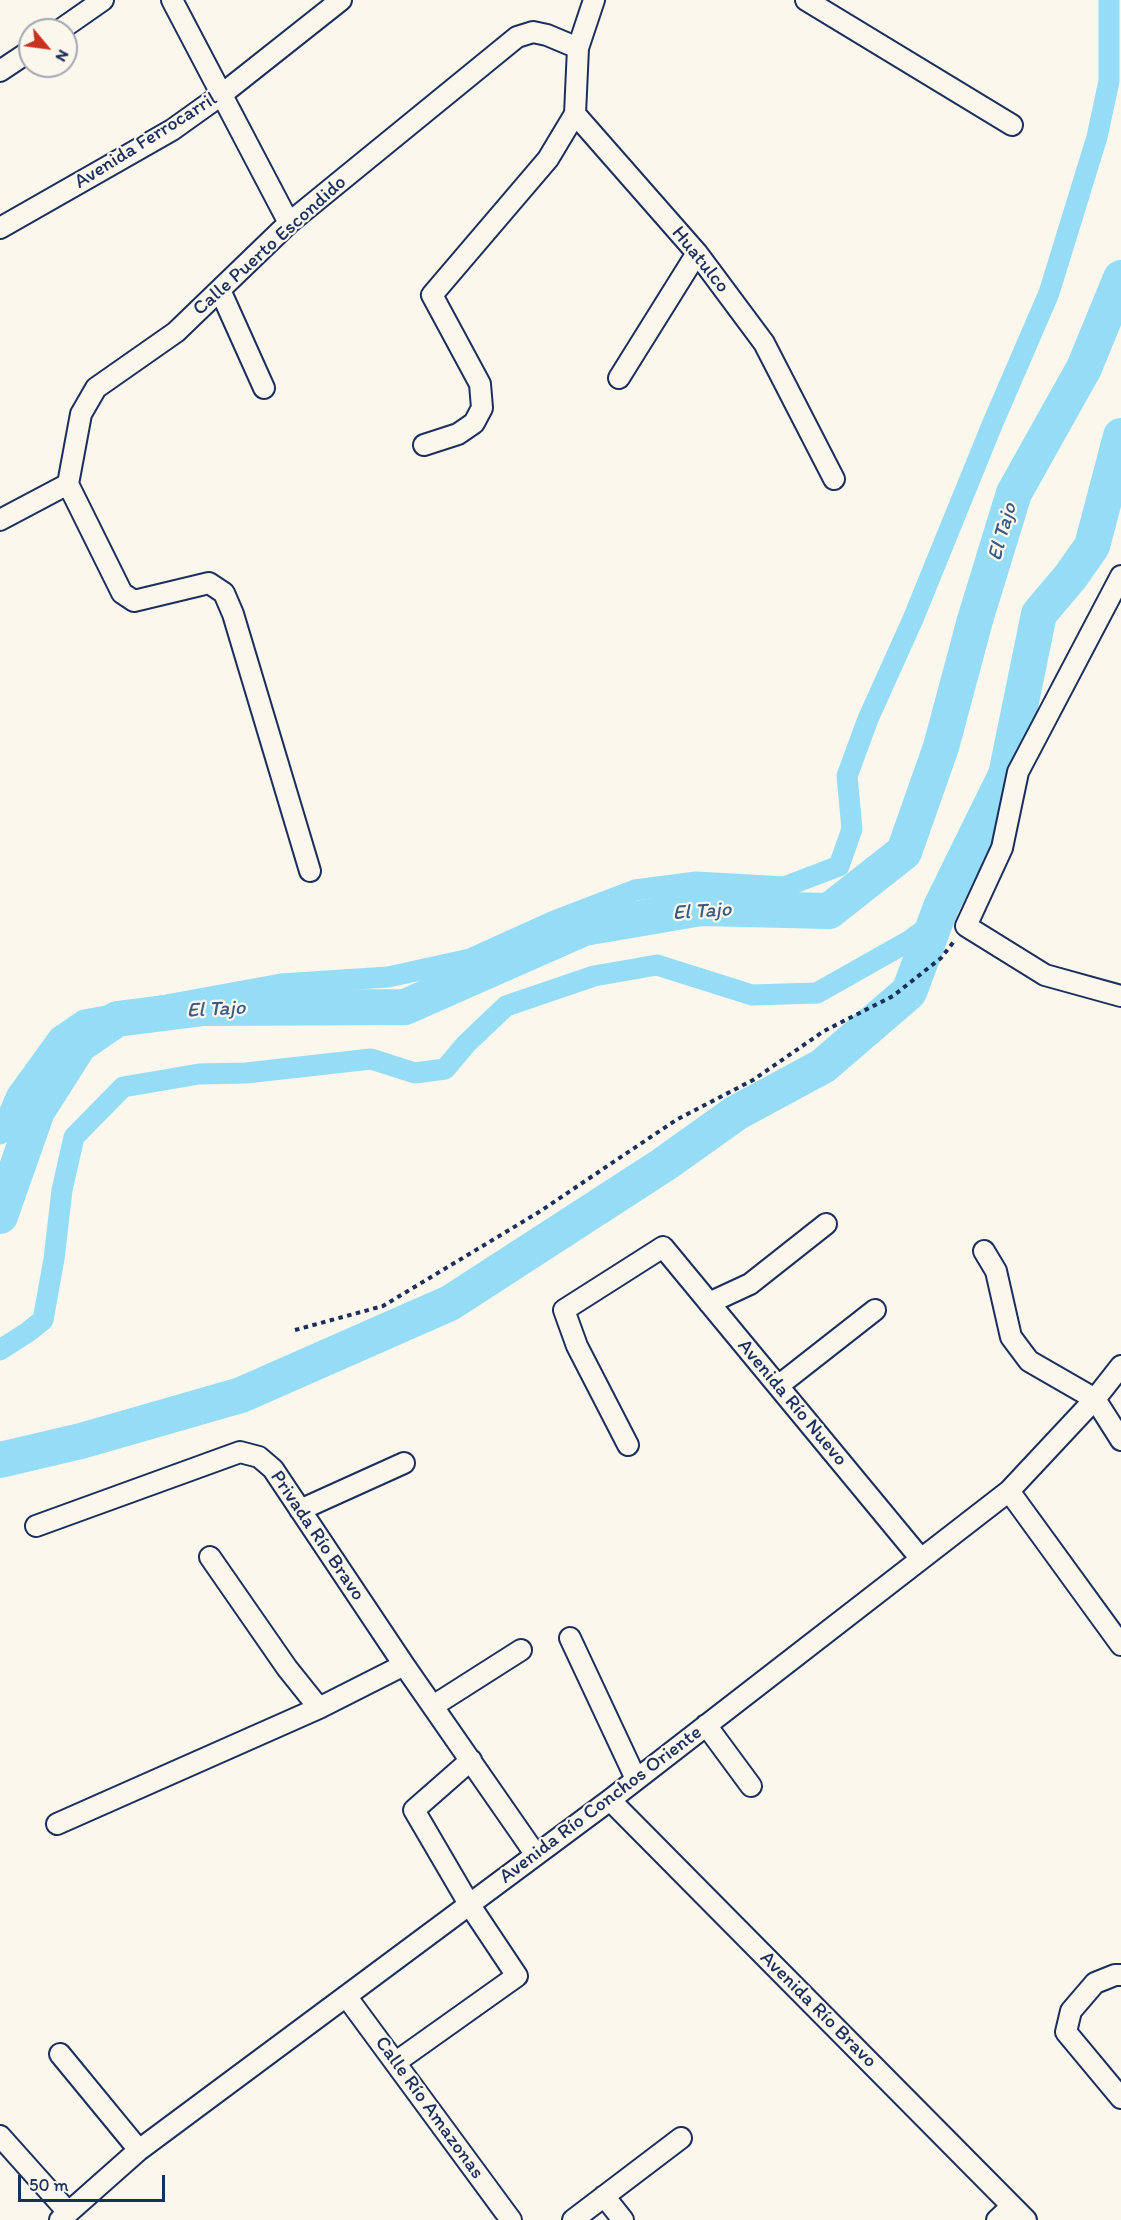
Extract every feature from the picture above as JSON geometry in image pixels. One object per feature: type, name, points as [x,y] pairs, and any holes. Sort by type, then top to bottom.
[{"type":"street","points":[[77,18],[103,0]]},
{"type":"street","points":[[172,0],[289,223]]},
{"type":"street","name":"Avenida Ferrocarril","points":[[0,228],[172,130],[221,95],[341,0]]},
{"type":"street","points":[[424,445],[458,435],[474,423],[482,408],[480,384],[432,295],[548,159],[575,114],[578,48],[594,0]]},
{"type":"street","points":[[806,0],[1012,124]]},
{"type":"street","name":"Calle Puerto Escondido","points":[[68,484],[81,414],[96,388],[176,332],[289,223],[517,37],[533,32],[540,33],[578,48]]},
{"type":"street","points":[[0,71],[18,59]]},
{"type":"street","name":"Huatulco","points":[[575,114],[697,253],[764,343],[834,479]]},
{"type":"street","points":[[619,378],[697,253]]},
{"type":"street","points":[[220,290],[264,388]]},
{"type":"street","points":[[0,520],[68,484],[122,593],[134,601],[209,584],[224,593],[310,871]]},
{"type":"street","points":[[1121,576],[1018,772],[1002,848],[966,926],[1045,975],[1121,996]]},
{"type":"street","points":[[709,1303],[750,1284],[826,1224]]},
{"type":"street","name":"Avenida Río Nuevo","points":[[628,1444],[577,1346],[564,1310],[663,1247],[921,1559]]},
{"type":"street","points":[[984,1251],[996,1271],[1011,1337],[1029,1361],[1095,1399],[1121,1440]]},
{"type":"street","points":[[778,1386],[875,1310]]},
{"type":"street","name":"Avenida Río Conchos Oriente","points":[[64,2216],[139,2150],[610,1800],[1009,1491],[1095,1399],[1121,1366]]},
{"type":"street","name":"Privada Río Bravo","points":[[36,1526],[240,1452],[259,1457],[273,1469],[404,1665],[536,1855]]},
{"type":"street","points":[[300,1510],[404,1463]]},
{"type":"street","points":[[1009,1491],[1121,1645]]},
{"type":"street","points":[[210,1557],[288,1668],[320,1708]]},
{"type":"street","points":[[570,1638],[636,1779]]},
{"type":"street","points":[[433,1706],[521,1650]]},
{"type":"street","points":[[57,1824],[320,1708],[404,1665]]},
{"type":"street","points":[[706,1725],[751,1786]]},
{"type":"street","points":[[396,2062],[517,1976],[469,1904],[414,1810],[471,1760]]},
{"type":"street","name":"Avenida Río Bravo","points":[[610,1800],[1019,2213]]},
{"type":"street","points":[[1121,1975],[1115,1974],[1095,1983],[1071,2011],[1066,2032],[1121,2098]]},
{"type":"street","name":"Calle Río Amazonas","points":[[346,1996],[511,2220]]},
{"type":"street","points":[[60,2054],[139,2150]]},
{"type":"street","points":[[0,2136],[64,2216]]},
{"type":"street","points":[[573,2220],[681,2138]]},
{"type":"street","points":[[604,2196],[623,2220]]},
{"type":"street","points":[[997,2220],[1019,2213]]},
{"type":"path","points":[[295,1330],[383,1306],[539,1212],[676,1120],[753,1080],[824,1031],[893,996],[941,958],[966,926]]},
{"type":"waterway","points":[[0,1134],[17,1095],[59,1037],[84,1020],[281,984],[388,977],[470,959],[554,921],[635,890],[696,882],[784,887],[839,866],[852,829],[847,776],[868,719],[913,619],[1049,293],[1097,137],[1109,81],[1109,0]]},
{"type":"waterway","name":"El Tajo","points":[[0,1216],[37,1111],[79,1045],[117,1019],[204,1008],[405,1007],[584,928],[701,908],[829,911],[904,852],[941,747],[975,620],[1014,493],[1084,368],[1121,278]]},
{"type":"waterway","points":[[0,1460],[81,1441],[241,1395],[450,1303],[663,1165],[736,1113],[823,1066],[909,992],[941,907],[1006,775],[1039,614],[1071,576],[1092,546],[1121,436]]},
{"type":"waterway","points":[[0,1350],[43,1320],[54,1259],[62,1190],[74,1137],[123,1087],[199,1074],[246,1073],[371,1059],[415,1073],[445,1069],[466,1044],[506,1006],[594,976],[657,965],[752,995],[817,993],[909,941],[935,922]]}]
